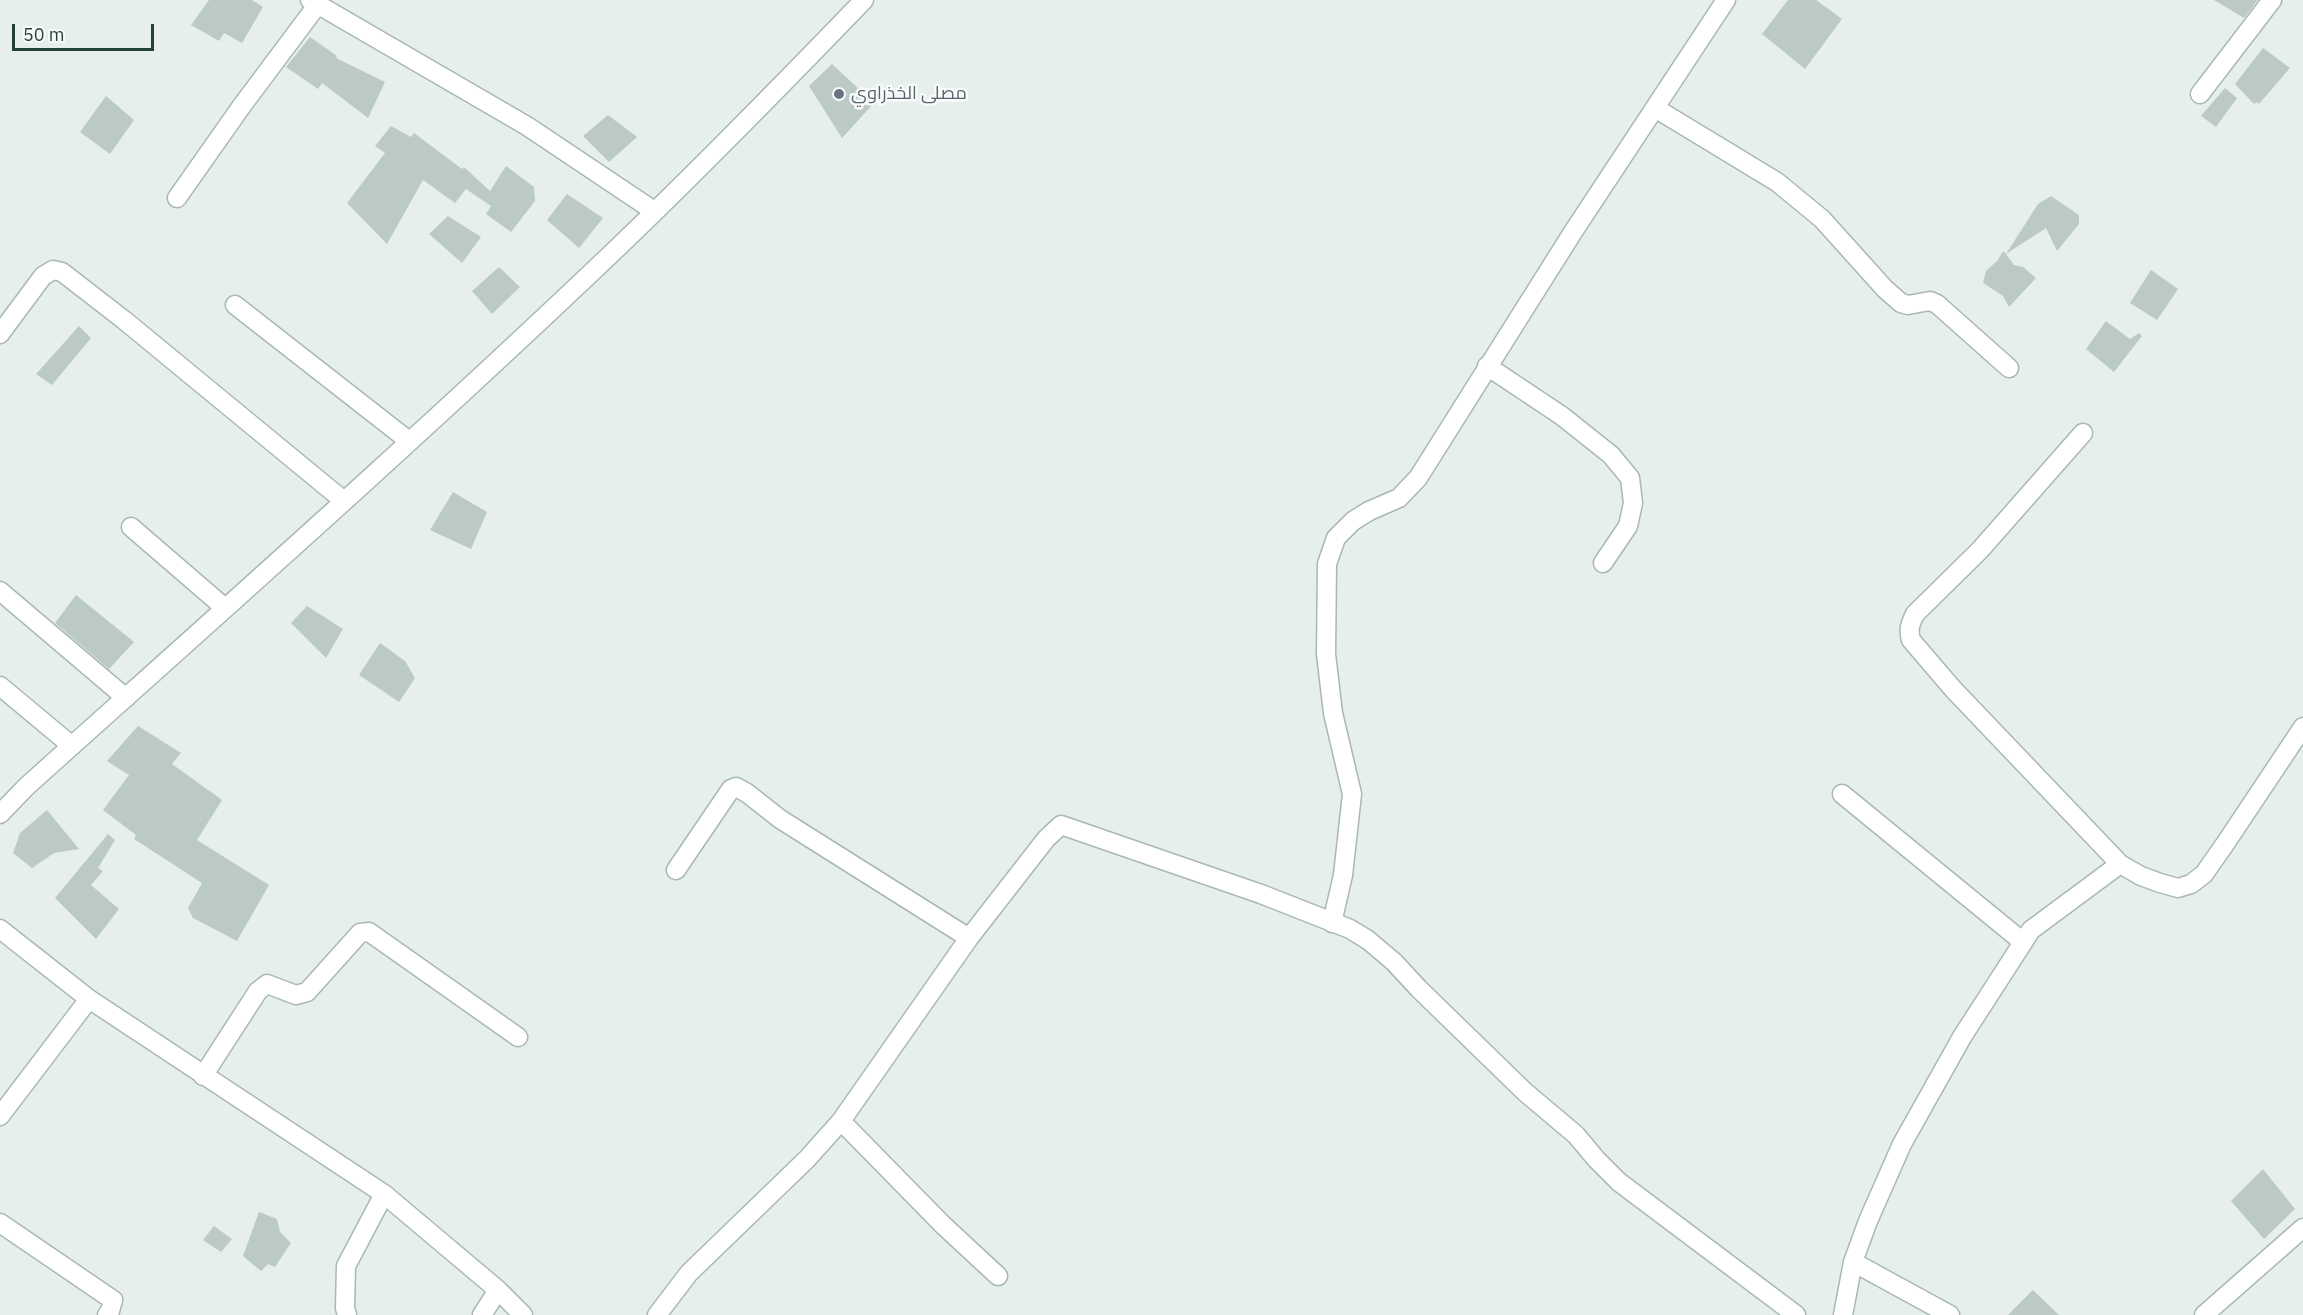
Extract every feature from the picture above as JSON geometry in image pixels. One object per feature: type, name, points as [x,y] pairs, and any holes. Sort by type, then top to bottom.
[{"type":"street","points":[[0,814],[612,253],[736,132],[864,0]]},
{"type":"street","points":[[1332,923],[1343,875],[1352,794],[1333,713],[1328,666],[1327,564],[1336,537],[1353,521],[1369,511],[1399,498],[1418,478],[1573,232],[1726,0]]},
{"type":"street","points":[[2200,94],[2272,0]]},
{"type":"street","points":[[177,198],[314,2],[527,126],[654,212]]},
{"type":"street","points":[[1655,108],[1777,182],[1822,219],[1885,289],[1901,303],[1908,305],[1930,301],[1937,304],[2009,368]]},
{"type":"street","points":[[0,334],[43,276],[53,270],[62,273],[124,320],[344,501]]},
{"type":"street","points":[[235,304],[409,441]]},
{"type":"street","points":[[1487,366],[1562,416],[1611,455],[1630,478],[1633,503],[1628,526],[1603,563]]},
{"type":"street","points":[[2083,433],[1980,550],[1915,614],[1910,624],[1911,640],[1953,689],[2120,864],[2141,876],[2178,888],[2191,884],[2204,874],[2303,727]]},
{"type":"street","points":[[131,527],[225,608]]},
{"type":"street","points":[[0,591],[126,698]]},
{"type":"street","points":[[0,686],[72,746]]},
{"type":"street","points":[[675,870],[730,789],[736,787],[790,825],[969,938]]},
{"type":"street","points":[[1842,794],[2023,942]]},
{"type":"street","points":[[657,1315],[690,1273],[807,1159],[841,1122],[969,938],[1046,838],[1061,825],[1261,894],[1350,929],[1368,940],[1494,1062],[1576,1136],[1619,1182],[1665,1219],[1796,1315]]},
{"type":"street","points":[[1843,1315],[1853,1262],[1868,1221],[1907,1134],[1956,1046],[2031,930],[2044,918],[2120,864]]},
{"type":"street","points":[[0,928],[88,999],[384,1194],[498,1290],[523,1315]]},
{"type":"street","points":[[203,1076],[258,991],[267,984],[296,995],[307,992],[360,933],[369,932],[518,1037]]},
{"type":"street","points":[[0,1116],[88,999]]},
{"type":"street","points":[[841,1122],[943,1225],[998,1276]]},
{"type":"street","points":[[347,1315],[345,1308],[346,1266],[384,1194]]},
{"type":"street","points":[[0,1222],[113,1300],[107,1315]]},
{"type":"street","points":[[2204,1315],[2303,1228]]},
{"type":"street","points":[[1853,1262],[1950,1315]]},
{"type":"street","points":[[482,1315],[498,1290]]},
{"type":"building","points":[[209,0],[252,0],[263,7],[242,43],[224,33],[219,41],[191,25]]},
{"type":"building","points":[[1788,0],[1816,0],[1842,19],[1805,69],[1762,34]]},
{"type":"building","points":[[2214,0],[2258,0],[2244,18]]},
{"type":"building","points":[[310,37],[337,56],[336,58],[385,82],[368,118],[322,83],[318,89],[286,67]]},
{"type":"building","points":[[2263,48],[2290,68],[2259,104],[2257,102],[2254,104],[2235,84]]},
{"type":"building","name":"مصلى الخذراوي","points":[[832,64],[874,103],[842,138],[809,86]]},
{"type":"building","points":[[2225,88],[2237,98],[2216,127],[2201,116]]},
{"type":"building","points":[[106,96],[134,120],[110,154],[80,132]]},
{"type":"building","points":[[608,115],[637,137],[609,162],[583,136]]},
{"type":"building","points":[[391,126],[411,137],[414,133],[462,169],[464,167],[490,191],[506,166],[534,187],[535,201],[511,232],[486,214],[491,206],[466,189],[455,203],[423,180],[387,244],[347,203],[385,153],[375,146]]},
{"type":"building","points":[[567,194],[603,218],[579,248],[547,220]]},
{"type":"building","points":[[2051,196],[2079,215],[2079,224],[2057,251],[2046,228],[2006,254],[2038,204]]},
{"type":"building","points":[[448,216],[481,237],[462,263],[429,234]]},
{"type":"building","points":[[2003,251],[2014,265],[2023,267],[2036,278],[2009,307],[2003,296],[1983,283],[1986,271],[1998,260]]},
{"type":"building","points":[[499,267],[520,287],[492,314],[472,291]]},
{"type":"building","points":[[2151,270],[2178,289],[2157,320],[2130,303]]},
{"type":"building","points":[[2106,321],[2130,339],[2139,333],[2142,336],[2114,372],[2086,349]]},
{"type":"building","points":[[79,326],[91,338],[52,385],[36,374]]},
{"type":"building","points":[[453,492],[487,512],[471,549],[430,530]]},
{"type":"building","points":[[76,595],[134,642],[109,669],[55,623]]},
{"type":"building","points":[[307,606],[343,629],[326,658],[291,623]]},
{"type":"building","points":[[380,643],[405,661],[415,678],[399,702],[359,675]]},
{"type":"building","points":[[138,726],[181,753],[172,764],[222,800],[197,840],[269,885],[237,941],[193,918],[188,908],[202,883],[134,839],[136,835],[103,810],[129,775],[107,761]]},
{"type":"building","points":[[47,810],[79,849],[54,853],[32,868],[13,853],[20,833]]},
{"type":"building","points":[[108,834],[115,840],[98,868],[103,871],[91,885],[119,909],[96,939],[55,898]]},
{"type":"building","points":[[2263,1169],[2295,1209],[2264,1239],[2231,1201]]},
{"type":"building","points":[[259,1212],[277,1219],[280,1232],[291,1243],[275,1267],[268,1264],[261,1271],[243,1256]]},
{"type":"building","points":[[214,1226],[232,1239],[221,1252],[203,1240]]},
{"type":"building","points":[[2033,1290],[2059,1315],[2008,1315]]},
{"type":"place","name":"مصلى الخذراوي","points":[[839,94]]}]
